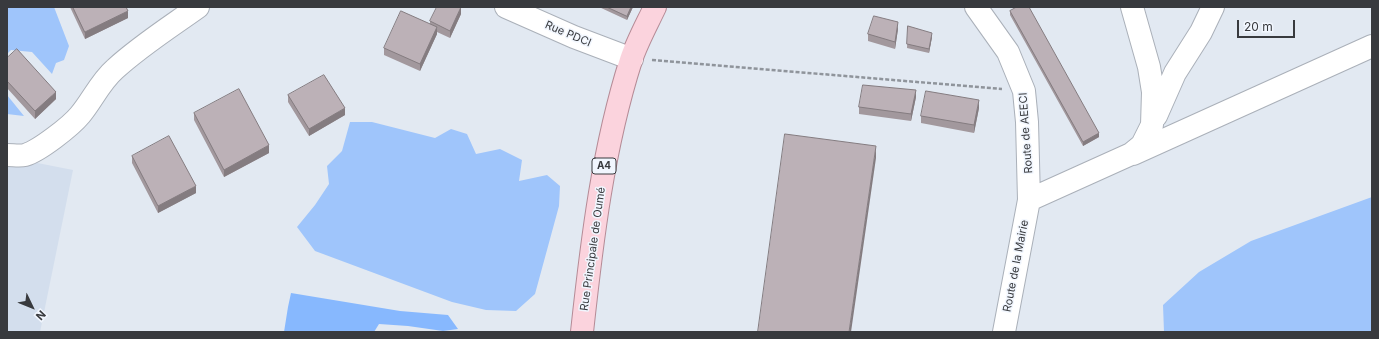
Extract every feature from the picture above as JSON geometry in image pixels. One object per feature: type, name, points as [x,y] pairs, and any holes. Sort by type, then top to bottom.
[{"type":"main road","name":"Rue Principale de Oumé","points":[[582,332],[592,247],[606,152],[632,59],[655,7]]},
{"type":"street","points":[[7,155],[26,154],[52,139],[79,117],[113,70],[138,49],[198,7]]},
{"type":"street","name":"Rue PDCI","points":[[506,7],[574,38],[632,59]]},
{"type":"street","name":"Route de AEECI","points":[[976,7],[1008,52],[1024,91],[1029,158],[1029,200]]},
{"type":"street","points":[[1132,7],[1149,67],[1153,92],[1152,125]]},
{"type":"street","points":[[1131,154],[1142,146],[1175,73],[1201,32],[1213,7]]},
{"type":"street","points":[[1029,200],[1372,46]]},
{"type":"street","name":"Route de la Mairie","points":[[1004,332],[1029,200]]},
{"type":"path","points":[[632,59],[1024,91]]},
{"type":"shaded area","points":[[7,7],[54,7],[69,46],[64,60],[56,63],[52,74],[32,52],[11,50],[7,54]]},
{"type":"shaded area","points":[[7,95],[24,116],[7,114]]},
{"type":"shaded area","points":[[350,122],[372,122],[435,138],[451,129],[467,134],[476,154],[500,149],[522,160],[519,181],[547,175],[560,186],[559,206],[535,294],[516,311],[486,310],[452,302],[315,251],[297,227],[315,205],[329,184],[327,166],[342,151]]},
{"type":"shaded area","points":[[7,157],[73,170],[40,332],[7,332]]},
{"type":"shaded area","points":[[1372,197],[1372,332],[1164,332],[1163,305],[1199,272],[1251,241]]},
{"type":"shaded area","points":[[291,293],[400,311],[448,315],[458,329],[443,331],[379,324],[374,332],[284,332]]},
{"type":"building","points":[[73,7],[126,7],[128,11],[85,32]]},
{"type":"building","points":[[437,7],[461,7],[450,31],[430,21]]},
{"type":"building","points":[[607,7],[631,7],[627,16]]},
{"type":"building","points":[[1017,7],[1029,7],[1099,133],[1083,142],[1010,11]]},
{"type":"building","points":[[401,11],[437,27],[420,64],[384,48]]},
{"type":"building","points":[[874,16],[898,22],[895,42],[868,34]]},
{"type":"building","points":[[908,26],[932,33],[929,49],[907,44]]},
{"type":"building","points":[[17,49],[56,92],[35,111],[7,81],[7,58]]},
{"type":"building","points":[[324,75],[345,108],[309,129],[288,95]]},
{"type":"building","points":[[863,85],[916,90],[911,114],[859,107]]},
{"type":"building","points":[[239,89],[269,145],[224,170],[194,113]]},
{"type":"building","points":[[926,91],[979,100],[974,125],[921,116]]},
{"type":"building","points":[[785,134],[876,146],[849,332],[758,332]]},
{"type":"building","points":[[169,136],[196,186],[158,206],[132,156]]}]
